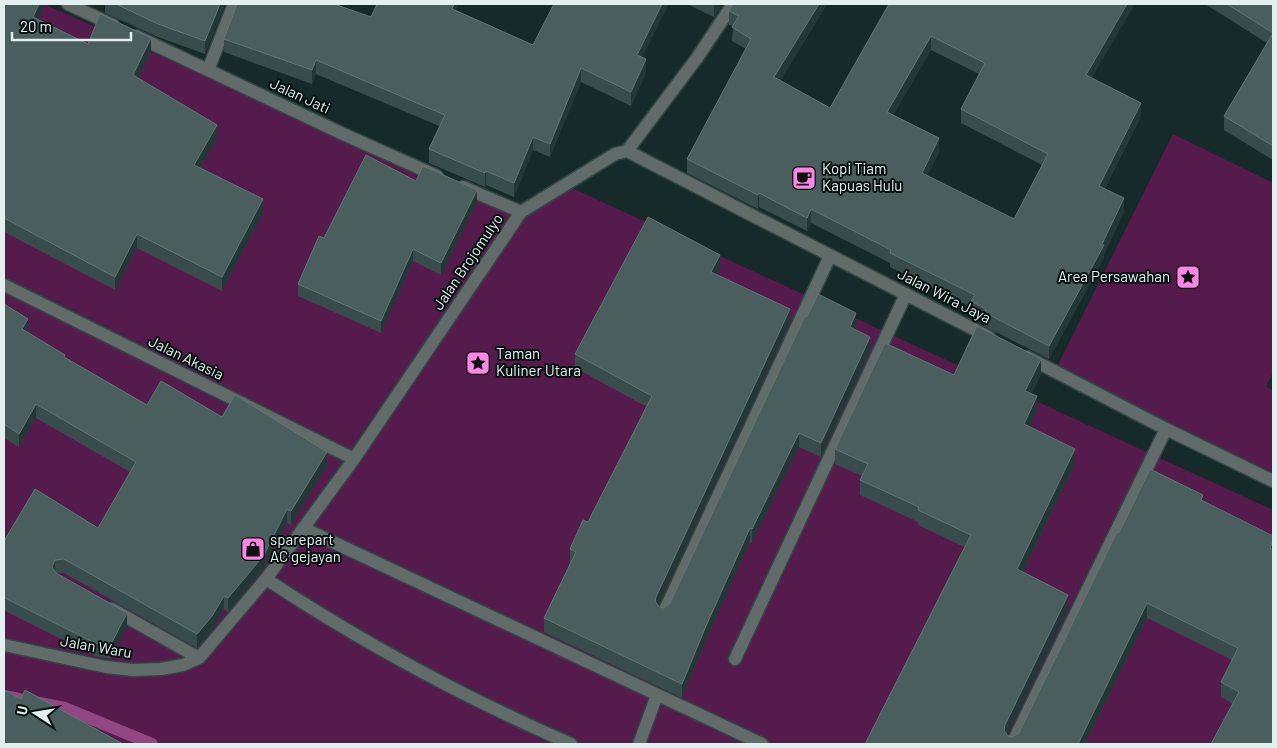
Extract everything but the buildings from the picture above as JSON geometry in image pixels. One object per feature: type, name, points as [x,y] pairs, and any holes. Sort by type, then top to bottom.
[{"type":"street","name":"Jalan Jati","points":[[68,4],[343,134],[521,212]]},
{"type":"street","points":[[208,70],[234,4]]},
{"type":"street","points":[[627,151],[697,58],[733,4]]},
{"type":"street","name":"Jalan Brojomulyo","points":[[266,579],[354,459],[521,212],[615,154],[627,151]]},
{"type":"street","name":"Jalan Wira Jaya","points":[[627,151],[1001,343]]},
{"type":"street","points":[[663,614],[830,256]]},
{"type":"street","name":"Jalan Akasia","points":[[4,285],[354,459]]},
{"type":"street","points":[[735,659],[906,294]]},
{"type":"street","points":[[1019,352],[1166,429],[1273,481]]},
{"type":"street","points":[[1012,744],[1166,429]]},
{"type":"street","points":[[303,528],[762,744]]},
{"type":"street","points":[[104,604],[199,658],[266,579],[316,612],[413,667],[454,689],[571,744]]},
{"type":"street","name":"Jalan Waru","points":[[4,645],[106,667],[132,670],[161,669],[183,665],[199,658]]},
{"type":"street","points":[[639,744],[657,695]]},
{"type":"shaded area","name":"Taman Kuliner Utara","points":[[4,4],[44,4],[518,216],[561,183],[1273,510],[1273,744],[4,744]]},
{"type":"shaded area","name":"Area Persawahan","points":[[1173,134],[1273,183],[1273,372],[1266,387],[1273,390],[1273,479],[1055,371]]},
{"type":"waterway","points":[[4,696],[65,708],[152,744]]},
{"type":"place","name":"Kopi Tiam Kapuas Hulu","points":[[804,178]]},
{"type":"place","name":"Area Persawahan","points":[[1188,277]]},
{"type":"place","name":"Taman Kuliner Utara","points":[[478,363]]},
{"type":"place","name":"sparepart AC gejayan","points":[[253,549]]}]
